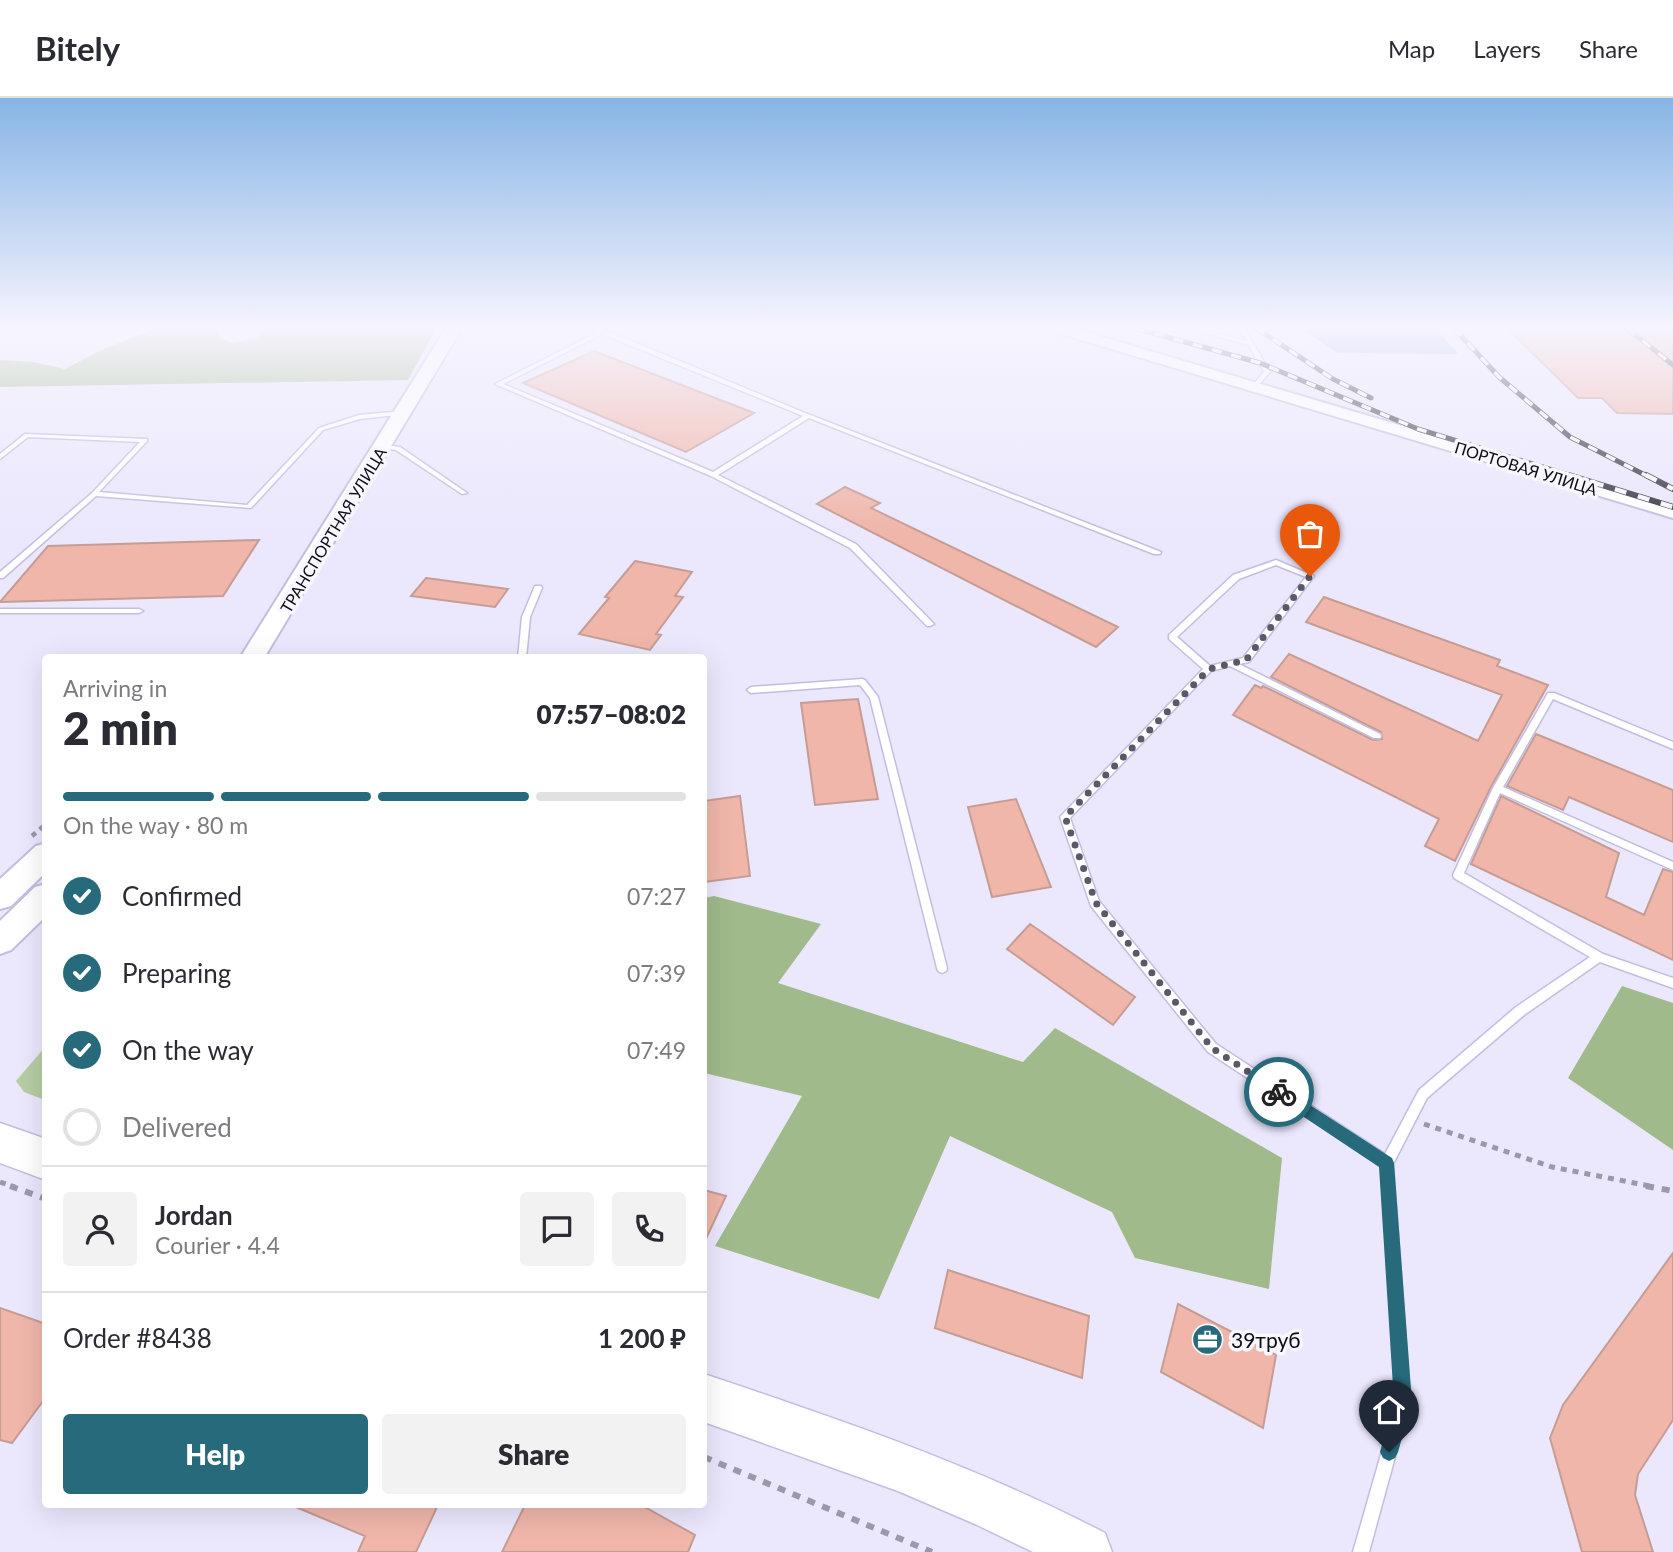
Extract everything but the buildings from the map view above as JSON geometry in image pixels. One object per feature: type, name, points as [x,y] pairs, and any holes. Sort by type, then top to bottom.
[{"type":"main road","name":"ТРАНСПОРТНАЯ УЛИЦА","points":[[275,654],[310,599],[390,447],[403,413],[413,396]]},
{"type":"main road","name":"ТРАНСПОРТНАЯ УЛИЦА","points":[[255,654],[424,396]]},
{"type":"main road","name":"ПОРТОВАЯ УЛИЦА","points":[[1284,396],[1673,512]]},
{"type":"main road","points":[[0,897],[42,858]]},
{"type":"main road","points":[[0,941],[42,900]]},
{"type":"main road","points":[[0,1143],[42,1159]]},
{"type":"main road","points":[[707,1399],[917,1471],[1045,1529],[1086,1552]]},
{"type":"lane","points":[[526,396],[713,475],[853,546],[930,624]]},
{"type":"lane","points":[[759,396],[1157,552]]},
{"type":"lane","points":[[94,494],[249,507],[321,429],[359,417],[403,413]]},
{"type":"lane","points":[[713,475],[808,416]]},
{"type":"lane","points":[[0,457],[27,435],[145,440],[94,494],[0,576]]},
{"type":"lane","points":[[390,447],[464,494]]},
{"type":"lane","points":[[1209,669],[1171,637],[1236,577],[1276,562],[1310,576],[1246,660],[1209,669],[1065,817],[1096,903],[1212,1048],[1387,1163]]},
{"type":"lane","points":[[522,654],[526,617],[538,588]]},
{"type":"lane","points":[[0,611],[139,611]]},
{"type":"lane","points":[[1232,664],[1377,736]]},
{"type":"lane","points":[[751,690],[862,682],[874,697],[942,968]]},
{"type":"lane","points":[[1673,746],[1551,695],[1498,788],[1458,875],[1599,957],[1673,983]]},
{"type":"lane","points":[[1498,788],[1673,866]]},
{"type":"lane","points":[[1361,1552],[1403,1402],[1387,1163],[1423,1094],[1520,1011],[1599,957]]},
{"type":"path","points":[[1410,1119],[1552,1167],[1673,1191]]},
{"type":"path","points":[[0,1182],[42,1198]]},
{"type":"path","points":[[707,1458],[932,1552]]},
{"type":"green space","points":[[714,896],[821,924],[778,983],[1023,1062],[1055,1028],[1282,1158],[1269,1289],[1135,1258],[1112,1212],[950,1136],[879,1299],[715,1246],[802,1096],[707,1074],[707,897]]},
{"type":"green space","points":[[1622,986],[1673,1003],[1673,1150],[1568,1078]]},
{"type":"green space","points":[[42,1051],[42,1099],[24,1092],[16,1081]]},
{"type":"railway","points":[[1339,396],[1418,429],[1575,477]]},
{"type":"railway","points":[[1367,396],[1371,398]]},
{"type":"railway","points":[[1521,396],[1570,437],[1649,477]]},
{"type":"railway","points":[[1569,475],[1673,507]]},
{"type":"railway","points":[[1646,475],[1673,489]]},
{"type":"way so far","points":[[1279,1092],[1212,1048],[1096,903],[1065,817],[1209,669],[1246,660],[1310,576]]},
{"type":"place","name":"39труб","points":[[1208,1339]]},
{"type":"route","points":[[1279,1092],[1387,1163],[1403,1402],[1389,1452]]}]
